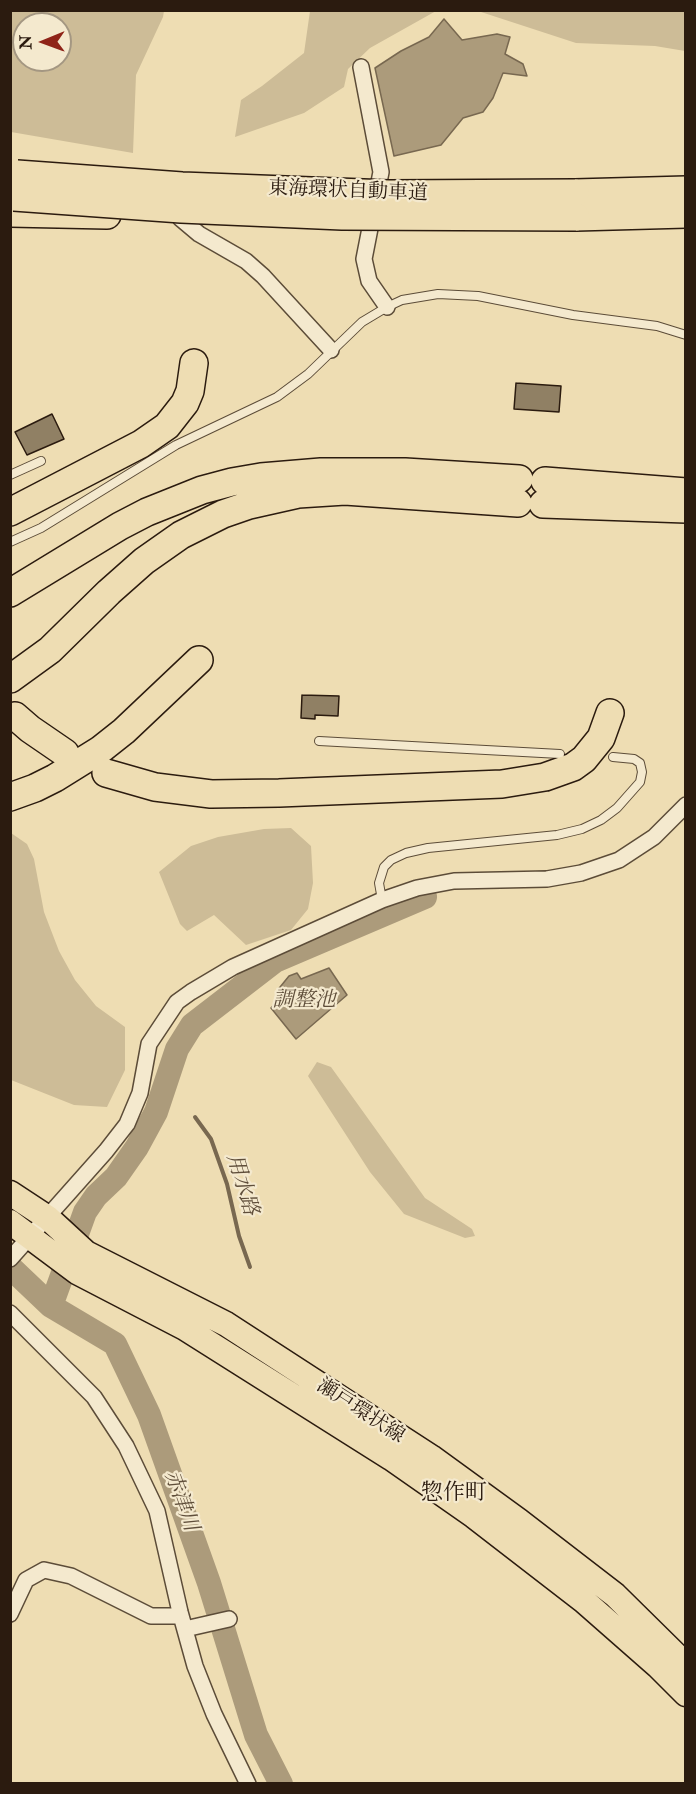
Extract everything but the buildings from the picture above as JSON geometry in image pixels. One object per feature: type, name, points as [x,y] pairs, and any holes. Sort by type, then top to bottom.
[{"type":"highway","name":"東海環状自動車道","points":[[13,187],[171,185],[389,194],[686,214]]},
{"type":"highway","name":"東海環状自動車道","points":[[13,187],[181,209],[342,216],[576,205],[686,190]]},
{"type":"highway","points":[[10,512],[154,436],[177,415],[185,403],[194,363]]},
{"type":"highway","points":[[10,593],[138,516],[202,490],[261,477],[321,472],[405,472],[531,492],[686,509]]},
{"type":"highway","points":[[10,679],[50,650],[108,592],[144,561],[191,530],[223,514],[249,505],[298,494],[345,491],[686,492]]},
{"type":"highway","points":[[10,797],[55,778],[100,750],[124,731],[199,660]]},
{"type":"highway","points":[[106,773],[155,787],[211,794],[502,784],[545,777],[573,767],[584,759],[601,738],[610,713]]},
{"type":"highway","points":[[15,716],[65,753]]},
{"type":"main road","name":"瀬戸環状線","points":[[10,1193],[56,1225],[81,1263],[392,1458],[474,1516],[584,1601],[658,1666],[686,1695]]},
{"type":"main road","name":"瀬戸環状線","points":[[10,1222],[27,1250],[81,1263],[226,1324],[431,1457],[615,1594],[686,1665]]},
{"type":"street","points":[[361,67],[381,172],[364,259],[369,281],[387,307]]},
{"type":"street","points":[[180,218],[199,234],[246,261],[263,276],[332,350]]},
{"type":"street","points":[[27,1250],[56,1225],[126,1124],[140,1093],[149,1044],[177,1002],[212,978],[382,900],[417,888],[454,881],[547,879],[581,873],[619,860],[654,837],[686,805]]},
{"type":"street","points":[[10,1313],[94,1397],[126,1446],[157,1511],[187,1624],[195,1666],[214,1714],[248,1784]]},
{"type":"street","points":[[10,1614],[26,1580],[44,1570],[71,1576],[151,1616],[187,1624],[229,1618]]},
{"type":"lane","points":[[10,542],[41,528],[176,445],[277,397],[308,374],[362,322],[387,307],[418,297],[456,293],[478,296],[573,315],[657,326],[686,335]]},
{"type":"lane","points":[[10,476],[41,461]]},
{"type":"lane","points":[[319,741],[560,754]]},
{"type":"lane","points":[[382,900],[379,883],[384,867],[391,860],[406,853],[428,848],[557,835],[582,829],[600,820],[617,808],[640,782],[642,772],[640,763],[634,759],[613,757]]},
{"type":"shaded area","points":[[10,11],[164,11],[136,75],[133,153],[11,132]]},
{"type":"shaded area","points":[[310,11],[436,11],[370,48],[348,69],[344,87],[304,113],[235,137],[241,100],[304,53]]},
{"type":"shaded area","points":[[478,11],[685,11],[685,51],[655,46],[576,43]]},
{"type":"shaded area","points":[[291,828],[311,846],[313,883],[308,909],[291,930],[246,945],[214,915],[187,931],[180,924],[159,872],[191,846],[218,837],[264,829]]},
{"type":"shaded area","points":[[11,833],[27,844],[34,859],[44,912],[59,951],[75,980],[96,1006],[125,1027],[125,1070],[107,1107],[74,1105],[11,1080]]},
{"type":"shaded area","points":[[317,1062],[331,1067],[425,1198],[472,1229],[475,1236],[465,1238],[404,1214],[370,1172],[308,1076]]},
{"type":"water","points":[[444,19],[462,40],[497,34],[510,37],[505,54],[523,64],[527,76],[503,73],[493,98],[483,112],[463,118],[441,145],[394,156],[375,68],[429,37]]},
{"type":"water","name":"調整池","points":[[329,968],[347,995],[296,1039],[271,1008],[281,997],[276,992],[289,976],[297,973],[301,979]]},
{"type":"waterway","points":[[51,1306],[85,1212],[96,1196],[116,1177],[137,1147],[156,1112],[177,1049],[192,1025],[275,961],[425,897]]},
{"type":"waterway","name":"用水路","points":[[195,1117],[211,1139],[227,1184],[239,1236],[250,1267]]},
{"type":"waterway","name":"赤津川","points":[[10,1267],[51,1306],[115,1344],[149,1415],[209,1583],[256,1735],[281,1784]]},
{"type":"district","name":"惣作町","points":[[454,1494]]}]
